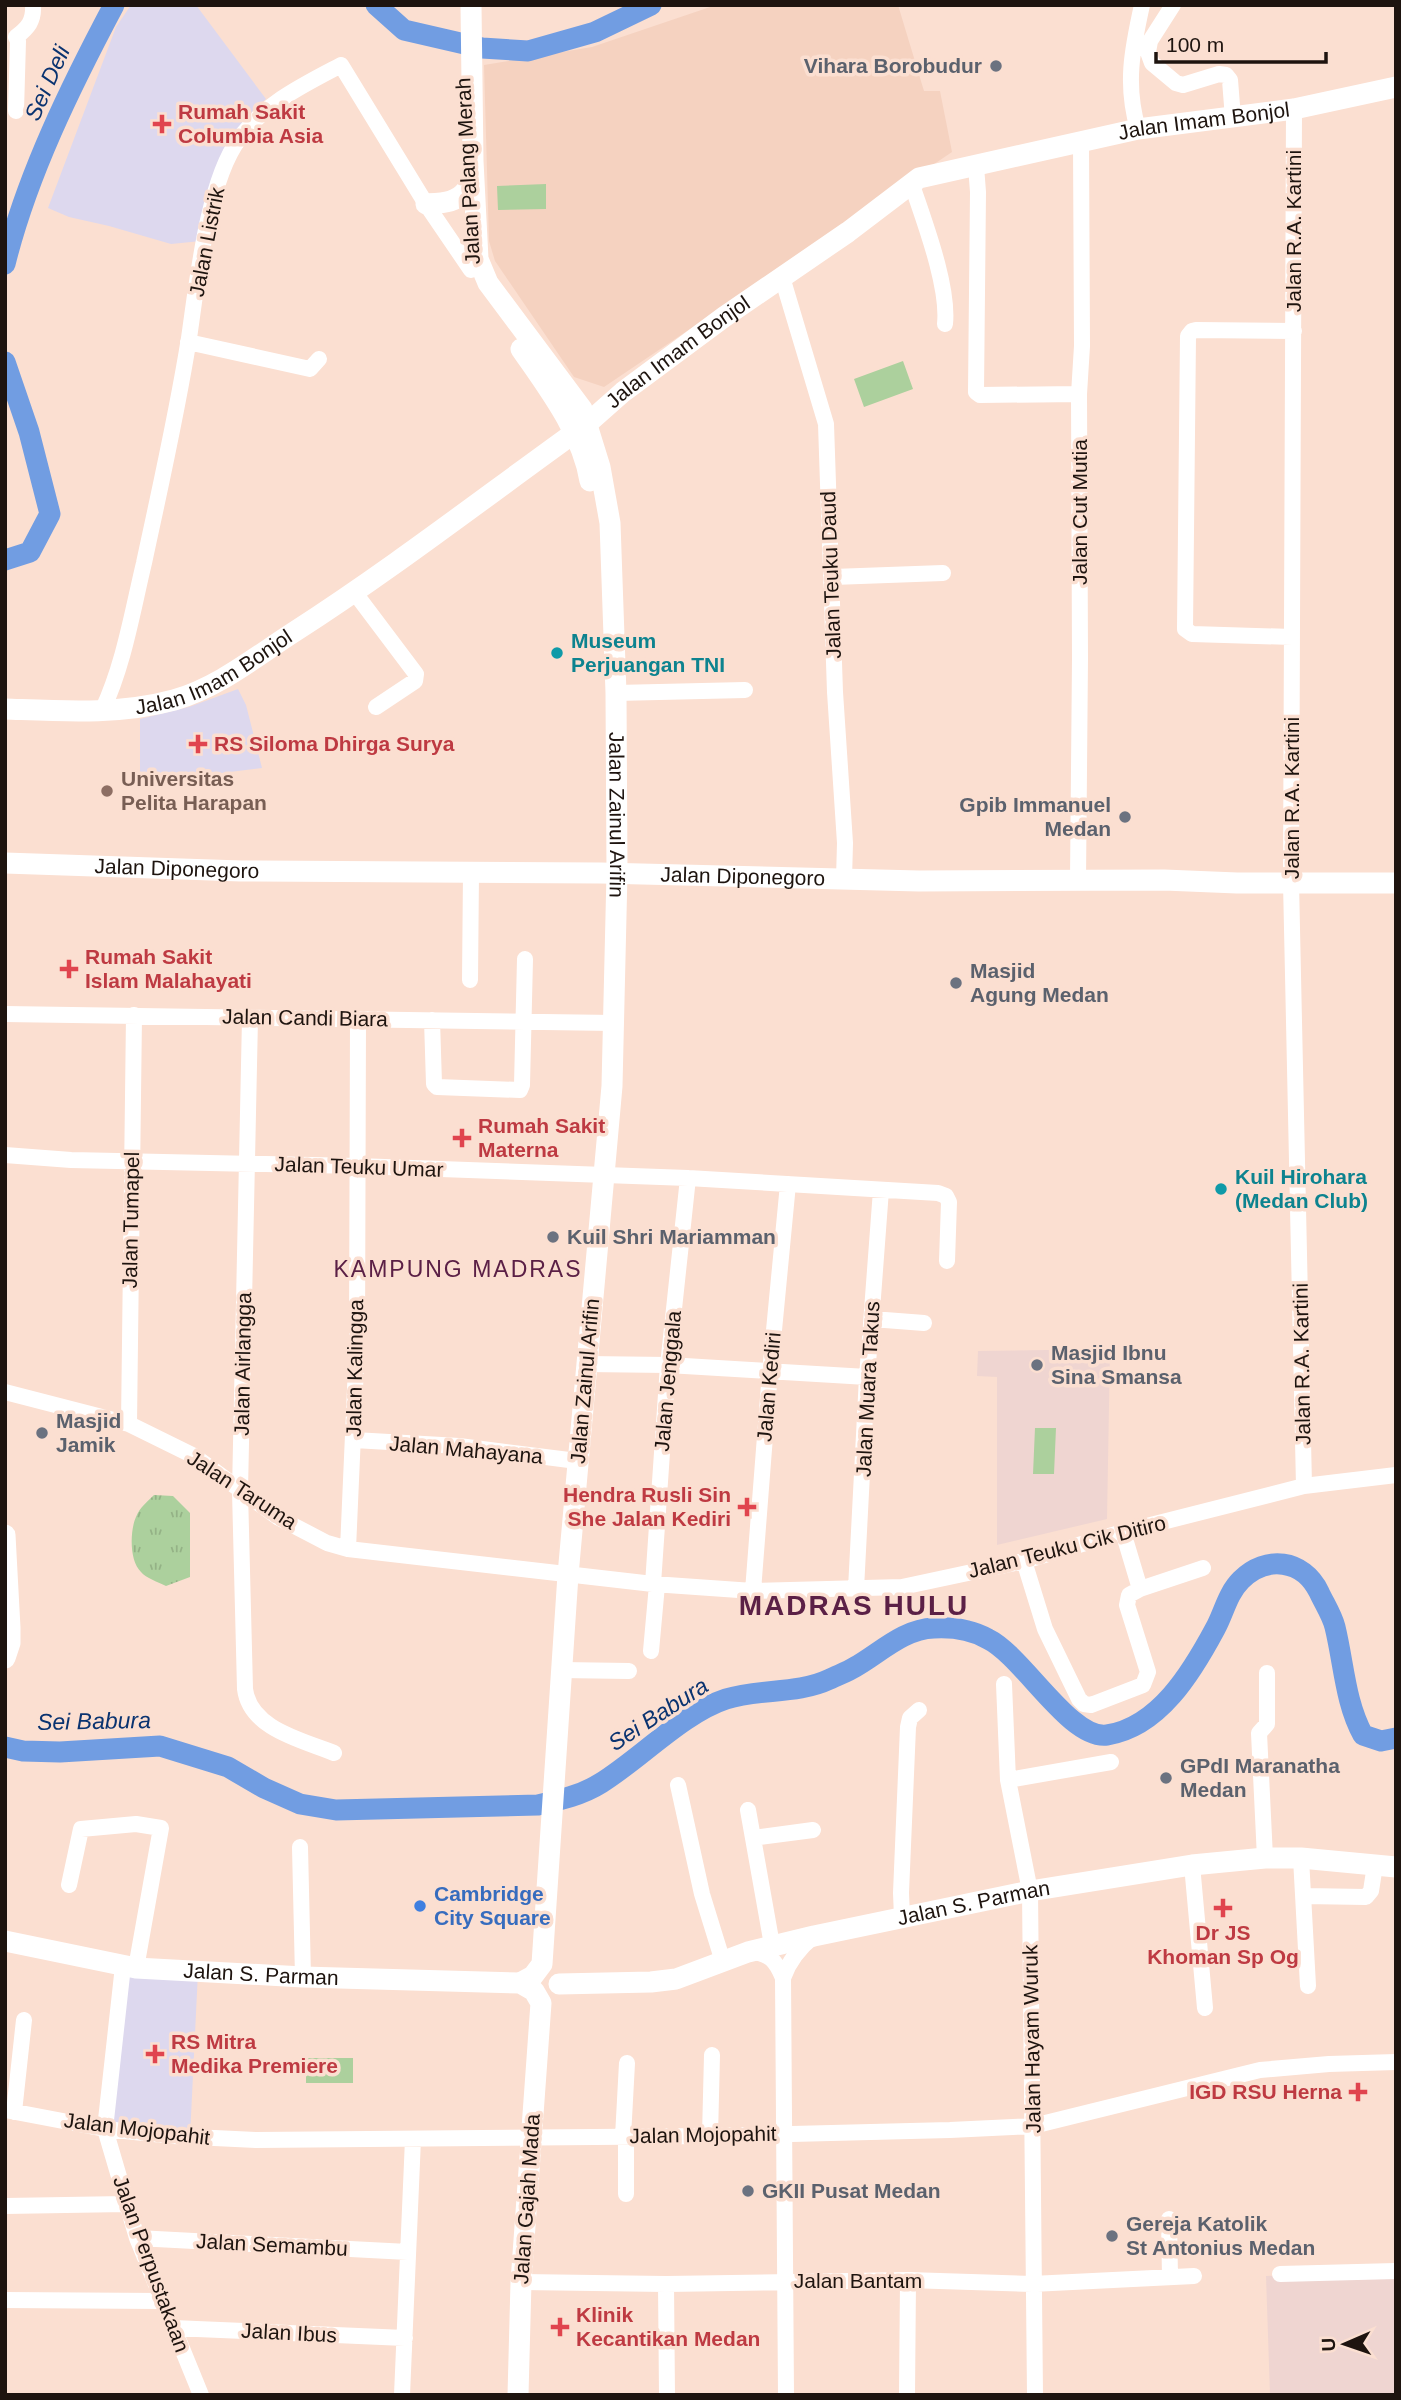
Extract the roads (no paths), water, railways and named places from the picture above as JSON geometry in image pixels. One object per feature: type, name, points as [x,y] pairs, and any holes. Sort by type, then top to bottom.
[{"type":"main road","name":"Jalan Palang Merah","points":[[461,5],[478,260],[488,282],[568,390],[581,429]]},
{"type":"main road","name":"Jalan Palang Merah","points":[[471,5],[467,189],[471,271],[476,286],[559,405],[581,429]]},
{"type":"main road","name":"Jalan Imam Bonjol","points":[[5,709],[134,709],[176,699],[217,682],[355,593],[581,429],[623,392],[848,232],[919,178],[1138,129],[1293,109],[1396,87]]},
{"type":"main road","points":[[426,204],[454,200],[467,189]]},
{"type":"main road","points":[[568,390],[603,398],[623,392]]},
{"type":"main road","name":"Jalan Zainul Arifin","points":[[542,1964],[568,1575],[613,1064],[605,772],[608,666],[597,524],[581,429]]},
{"type":"main road","name":"Jalan Zainul Arifin","points":[[608,666],[616,693],[609,873]]},
{"type":"main road","name":"Jalan Diponegoro","points":[[5,863],[241,871],[609,873],[763,879],[1396,883]]},
{"type":"main road","points":[[5,1535],[10,1628],[10,1643],[5,1658]]},
{"type":"main road","name":"Jalan S. Parman","points":[[559,1984],[676,1979],[772,1945],[1030,1891],[1192,1865],[1265,1858],[1301,1858],[1386,1866]]},
{"type":"main road","name":"Jalan S. Parman","points":[[6,1942],[130,1967],[303,1977],[520,1983]]},
{"type":"main road","points":[[542,1964],[549,1977],[559,1984],[541,2003],[534,1990],[520,1983],[533,1976],[542,1964]]},
{"type":"main road","name":"Jalan Gajah Mada","points":[[518,2395],[522,2282],[541,2003]]},
{"type":"street","points":[[10,35],[26,30],[34,16],[33,5]]},
{"type":"street","points":[[1174,5],[1150,41],[1148,52],[1152,63],[1176,83],[1184,85],[1219,74],[1226,75],[1230,80],[1233,118]]},
{"type":"street","points":[[1138,129],[1129,88],[1130,65],[1142,6]]},
{"type":"street","points":[[10,35],[18,41],[16,111]]},
{"type":"street","name":"Jalan Listrik","points":[[102,711],[120,669],[172,428],[206,233],[222,168],[239,138],[282,96],[341,65],[426,204],[471,271]]},
{"type":"street","name":"Jalan R.A. Kartini","points":[[1293,109],[1291,882],[1304,1486]]},
{"type":"street","name":"Jalan Cut Mutia","points":[[1078,881],[1081,143]]},
{"type":"street","points":[[976,166],[976,392],[980,395],[1079,394]]},
{"type":"street","points":[[912,185],[930,239],[944,302],[945,324]]},
{"type":"street","name":"Jalan Teuku Daud","points":[[782,277],[826,424],[835,692],[845,844],[844,879]]},
{"type":"street","points":[[1292,637],[1192,634],[1185,629],[1185,615],[1188,336],[1196,330],[1294,331]]},
{"type":"street","points":[[188,342],[310,369],[319,359]]},
{"type":"street","points":[[833,577],[943,572]]},
{"type":"street","points":[[355,593],[416,674],[415,681],[376,707]]},
{"type":"street","points":[[616,693],[745,690]]},
{"type":"street","points":[[470,981],[471,872]]},
{"type":"street","points":[[432,1020],[434,1084],[437,1087],[518,1091],[522,1085],[525,959]]},
{"type":"street","name":"Jalan Candi Biara","points":[[5,1014],[610,1023]]},
{"type":"street","name":"Jalan Tumapel","points":[[128,1424],[135,1015]]},
{"type":"street","name":"Jalan Airlangga","points":[[250,1018],[240,1491],[245,1689],[256,1716],[280,1731],[334,1753]]},
{"type":"street","name":"Jalan Kalingga","points":[[348,1549],[354,1440],[358,1019]]},
{"type":"street","name":"Jalan Teuku Umar","points":[[5,1155],[71,1160],[358,1166],[688,1178],[938,1192],[946,1196],[949,1202],[947,1261]]},
{"type":"street","name":"Jalan Jenggala","points":[[651,1651],[668,1365],[688,1178]]},
{"type":"street","name":"Jalan Kediri","points":[[753,1591],[788,1184]]},
{"type":"street","name":"Jalan Muara Takus","points":[[856,1589],[867,1377],[881,1190]]},
{"type":"street","points":[[872,1320],[924,1323]]},
{"type":"street","points":[[586,1364],[668,1365],[867,1377]]},
{"type":"street","name":"Jalan Taruma","points":[[5,1392],[128,1424],[194,1457],[279,1518],[327,1543],[348,1549],[568,1575]]},
{"type":"street","name":"Jalan Mahayana","points":[[354,1440],[459,1446],[577,1461]]},
{"type":"street","name":"Jalan Teuku Cik Ditiro","points":[[568,1575],[753,1591],[902,1587],[1024,1561],[1124,1532],[1304,1486],[1396,1475]]},
{"type":"street","points":[[1124,1532],[1140,1589]]},
{"type":"street","points":[[1024,1561],[1045,1629],[1079,1699],[1084,1704],[1091,1705],[1143,1685],[1146,1680],[1148,1672],[1127,1602],[1129,1595],[1203,1568]]},
{"type":"street","points":[[561,1670],[629,1671]]},
{"type":"street","points":[[1265,1858],[1259,1733],[1267,1724],[1267,1673]]},
{"type":"street","name":"Jalan Hayam Wuruk","points":[[1004,1685],[1008,1780],[1030,1891],[1035,2395]]},
{"type":"street","points":[[902,1917],[908,1727],[910,1718],[919,1710]]},
{"type":"street","points":[[1008,1780],[1111,1762]]},
{"type":"street","points":[[678,1785],[702,1894],[723,1962]]},
{"type":"street","points":[[748,1810],[772,1945]]},
{"type":"street","name":"Jalan Perpustakaan","points":[[69,1885],[81,1829],[136,1824],[161,1828],[130,1967],[105,2129],[137,2238],[201,2395]]},
{"type":"street","points":[[753,1838],[813,1830]]},
{"type":"street","points":[[300,1847],[303,1977]]},
{"type":"street","points":[[1301,1858],[1308,1986]]},
{"type":"street","points":[[1192,1865],[1205,2008]]},
{"type":"street","points":[[1304,1896],[1366,1897],[1386,1866]]},
{"type":"street","points":[[786,2395],[783,1978],[794,1956],[814,1936]]},
{"type":"street","points":[[748,1952],[768,1955],[774,1960],[783,1978]]},
{"type":"street","points":[[10,2111],[24,2020]]},
{"type":"street","points":[[710,2136],[712,2055]]},
{"type":"street","name":"Jalan Mojopahit","points":[[10,2111],[105,2129],[256,2140],[710,2136],[950,2130],[1033,2126],[1259,2070],[1396,2062]]},
{"type":"street","points":[[626,2194],[624,2137],[627,2063]]},
{"type":"street","points":[[402,2395],[413,2139]]},
{"type":"street","points":[[5,2206],[126,2204]]},
{"type":"street","points":[[1169,2219],[1170,2277]]},
{"type":"street","name":"Jalan Semambu","points":[[137,2238],[408,2252]]},
{"type":"street","points":[[1280,2274],[1396,2270]]},
{"type":"street","name":"Jalan Bantam","points":[[522,2282],[666,2284],[908,2280],[1032,2284],[1194,2276]]},
{"type":"street","points":[[906,2395],[908,2280]]},
{"type":"street","points":[[666,2284],[667,2395]]},
{"type":"street","points":[[5,2300],[161,2301]]},
{"type":"street","name":"Jalan Ibus","points":[[173,2328],[405,2338]]},
{"type":"waterway","name":"Sei Deli","points":[[5,264],[38,164],[66,99],[114,5]]},
{"type":"waterway","name":"Sei Deli","points":[[376,5],[404,30],[482,48],[528,51],[595,32],[651,5]]},
{"type":"waterway","name":"Sei Deli","points":[[5,362],[29,432],[50,514],[30,552],[5,560]]},
{"type":"waterway","name":"Sei Babura","points":[[5,1747],[23,1751],[60,1752],[160,1746],[228,1767],[264,1788],[300,1804],[336,1810],[538,1805],[579,1794],[601,1783],[678,1725],[710,1706],[752,1693],[817,1684],[852,1669],[902,1637],[923,1629],[941,1628],[969,1631],[1002,1648],[1062,1711],[1093,1733],[1107,1735],[1126,1730],[1143,1721],[1172,1695],[1206,1646],[1236,1585],[1251,1572],[1272,1564],[1294,1567],[1304,1573],[1319,1592],[1334,1623],[1352,1709],[1363,1735],[1381,1741],[1396,1738]]},
{"type":"place","name":"Vihara Borobudur","points":[[996,66]]},
{"type":"place","name":"Rumah Sakit Columbia Asia","points":[[162,124]]},
{"type":"place","name":"Museum Perjuangan TNI","points":[[557,653]]},
{"type":"place","name":"RS Siloma Dhirga Surya","points":[[198,744]]},
{"type":"place","name":"Universitas Pelita Harapan","points":[[107,791]]},
{"type":"place","name":"Gpib Immanuel Medan","points":[[1125,817]]},
{"type":"place","name":"Rumah Sakit Islam Malahayati","points":[[69,969]]},
{"type":"place","name":"Masjid Agung Medan","points":[[956,983]]},
{"type":"place","name":"Rumah Sakit Materna","points":[[462,1138]]},
{"type":"place","name":"Kuil Hirohara (Medan Club)","points":[[1221,1189]]},
{"type":"place","name":"Kuil Shri Mariamman","points":[[553,1237]]},
{"type":"place","name":"Masjid Ibnu Sina Smansa","points":[[1037,1365]]},
{"type":"place","name":"Masjid Jamik","points":[[42,1433]]},
{"type":"place","name":"Hendra Rusli Sin She Jalan Kediri","points":[[747,1507]]},
{"type":"place","name":"GPdI Maranatha Medan","points":[[1166,1778]]},
{"type":"place","name":"Cambridge City Square","points":[[420,1906]]},
{"type":"place","name":"Dr JS Khoman Sp Og","points":[[1223,1908]]},
{"type":"place","name":"RS Mitra Medika Premiere","points":[[155,2054]]},
{"type":"place","name":"IGD RSU Herna","points":[[1358,2092]]},
{"type":"place","name":"GKII Pusat Medan","points":[[748,2191]]},
{"type":"place","name":"Gereja Katolik St Antonius Medan","points":[[1112,2236]]},
{"type":"place","name":"Klinik Kecantikan Medan","points":[[560,2327]]},
{"type":"district","name":"KAMPUNG MADRAS","points":[[458,1269]]},
{"type":"district","name":"MADRAS HULU","points":[[854,1605]]}]
